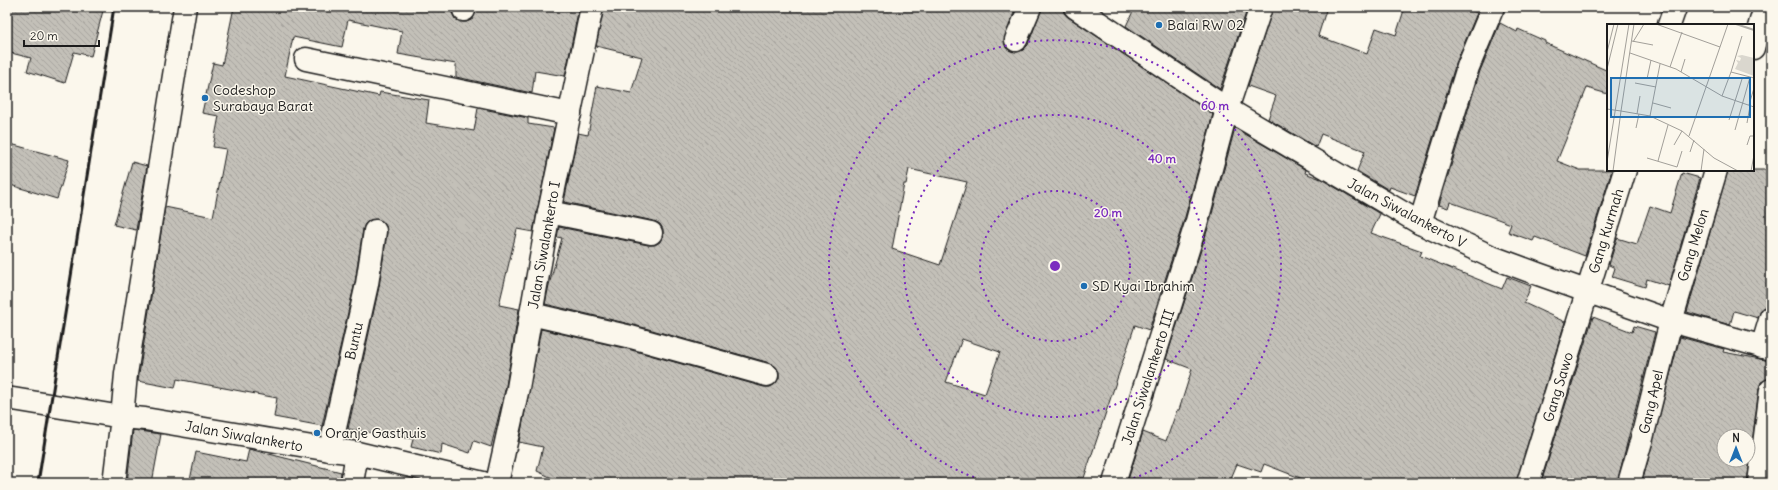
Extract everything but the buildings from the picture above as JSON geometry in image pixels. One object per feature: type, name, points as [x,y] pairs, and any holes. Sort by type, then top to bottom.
[{"type":"street","points":[[114,483],[126,374],[185,7]]},
{"type":"street","name":"Jalan Siwalankerto I","points":[[498,483],[518,388],[549,212],[592,7]]},
{"type":"street","points":[[1016,40],[1030,7]]},
{"type":"street","name":"Jalan Siwalankerto V","points":[[1075,7],[1227,109],[1420,223],[1492,257],[1588,292],[1671,320],[1766,348]]},
{"type":"street","name":"Jalan Siwalankerto III","points":[[1114,483],[1197,221],[1227,109],[1261,7]]},
{"type":"street","points":[[1420,223],[1468,67],[1494,7]]},
{"type":"street","points":[[1754,45],[1765,7]]},
{"type":"street","points":[[1670,24],[1675,8]]},
{"type":"street","points":[[306,59],[570,114]]},
{"type":"street","name":"Gang Kurmah","points":[[1588,292],[1625,171]]},
{"type":"street","name":"Gang Melon","points":[[1671,320],[1716,171]]},
{"type":"street","points":[[549,212],[651,233]]},
{"type":"street","name":"Buntu","points":[[330,450],[367,284],[374,232]]},
{"type":"street","name":"Gang Sawo","points":[[1528,483],[1588,292]]},
{"type":"street","points":[[531,314],[630,337],[767,375]]},
{"type":"street","points":[[1766,348],[1771,317]]},
{"type":"street","name":"Gang Apel","points":[[1629,483],[1642,438],[1671,320]]},
{"type":"street","points":[[1759,483],[1771,390]]},
{"type":"street","name":"Jalan Siwalankerto","points":[[7,398],[122,417],[152,420],[330,450],[357,453],[483,483]]},
{"type":"street","points":[[352,483],[357,453]]},
{"type":"railway","points":[[38,483],[114,7]]},
{"type":"place","name":"Balai RW 02","points":[[1159,25]]},
{"type":"place","name":"Codeshop Surabaya Barat","points":[[205,98]]},
{"type":"place","name":"SD Kyai Ibrahim","points":[[1084,286]]},
{"type":"place","name":"Oranje Gasthuis","points":[[317,433]]}]
